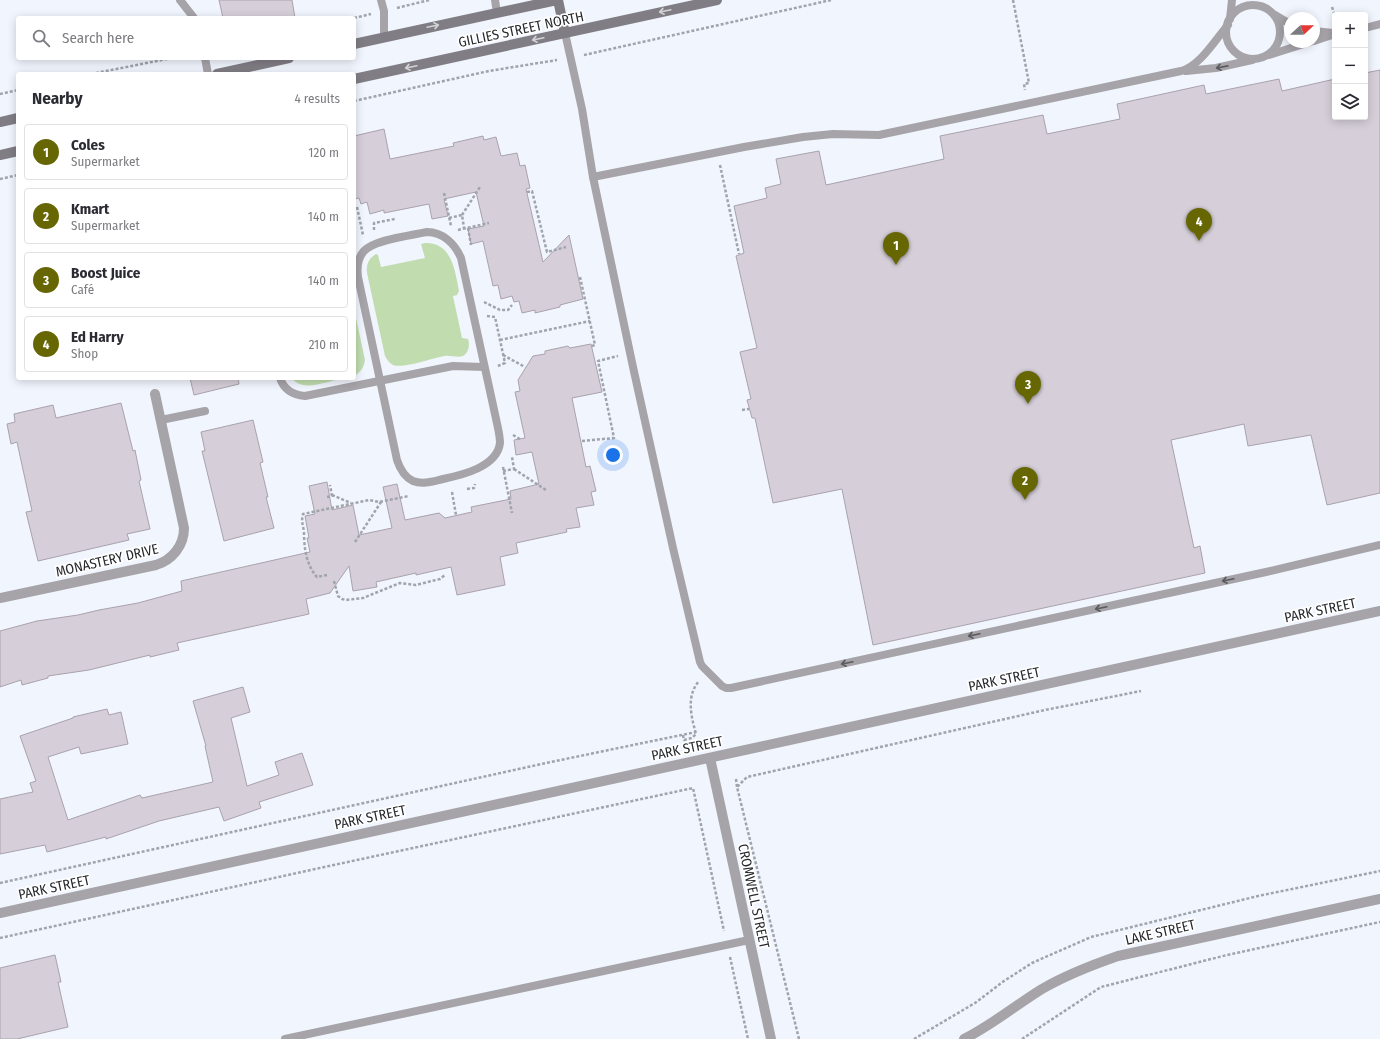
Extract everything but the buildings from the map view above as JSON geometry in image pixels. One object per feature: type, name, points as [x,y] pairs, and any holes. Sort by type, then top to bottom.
[{"type":"main road","name":"GILLIES STREET NORTH","points":[[356,44],[557,0]]},
{"type":"main road","points":[[557,0],[565,33]]},
{"type":"main road","name":"GILLIES STREET NORTH","points":[[356,79],[717,0]]},
{"type":"main road","points":[[226,72],[280,60]]},
{"type":"main road","points":[[0,122],[16,118]]},
{"type":"main road","points":[[0,155],[16,151]]},
{"type":"street","name":"MONASTERY DRIVE","points":[[0,598],[156,565],[166,561],[174,555],[182,542],[184,528],[155,394]]},
{"type":"street","name":"PARK STREET","points":[[0,913],[1380,611]]},
{"type":"street","name":"CROMWELL STREET","points":[[710,758],[771,1039]]},
{"type":"street","name":"LAKE STREET","points":[[964,1039],[981,1030],[1044,989],[1080,970],[1118,956],[1380,899]]},
{"type":"street","points":[[972,1039],[981,1030]]},
{"type":"lane","points":[[180,0],[193,16]]},
{"type":"lane","points":[[381,0],[384,11],[384,37]]},
{"type":"lane","points":[[494,0],[497,13]]},
{"type":"lane","points":[[1232,0],[1228,23],[1228,42],[1234,51],[1244,58],[1249,59],[1263,57],[1274,49],[1280,34],[1278,23],[1260,0]]},
{"type":"lane","points":[[593,177],[811,136],[833,134],[879,135],[1181,71],[1188,69],[1195,64],[1237,11],[1246,6],[1258,6],[1284,20]]},
{"type":"lane","points":[[1368,27],[1380,24]]},
{"type":"lane","points":[[1320,32],[1332,33]]},
{"type":"lane","points":[[565,33],[582,109],[593,177],[666,518],[699,658],[701,665],[722,686],[731,688],[1266,572],[1380,545]]},
{"type":"lane","points":[[1320,39],[1332,34]]},
{"type":"lane","points":[[1181,71],[1216,68],[1263,57],[1291,48]]},
{"type":"lane","points":[[205,60],[208,72]]},
{"type":"lane","points":[[427,232],[434,232],[444,237],[453,245],[460,256],[498,428],[500,442],[499,449],[491,459],[472,472],[460,476],[428,482],[418,482],[410,479],[403,473],[399,466],[380,381],[358,277],[358,262],[365,250],[373,244],[427,232]]},
{"type":"lane","points":[[281,380],[283,385],[290,392],[305,396],[453,366],[484,367]]},
{"type":"lane","points":[[161,420],[205,412]]},
{"type":"lane","points":[[285,1039],[749,940]]},
{"type":"path","points":[[356,101],[489,71],[571,58],[831,0]]},
{"type":"path","points":[[1013,0],[1029,82],[1024,84],[1028,104]]},
{"type":"path","points":[[1332,8],[1334,12]]},
{"type":"path","points":[[100,72],[162,60]]},
{"type":"path","points":[[0,94],[16,90]]},
{"type":"path","points":[[717,153],[738,254]]},
{"type":"path","points":[[0,179],[16,175]]},
{"type":"path","points":[[464,228],[462,215],[480,187]]},
{"type":"path","points":[[527,192],[532,191],[547,252],[566,247]]},
{"type":"path","points":[[444,193],[451,226],[454,229],[456,230],[489,223]]},
{"type":"path","points":[[357,208],[363,236]]},
{"type":"path","points":[[449,218],[462,215]]},
{"type":"path","points":[[580,277],[595,345],[592,346]]},
{"type":"path","points":[[484,302],[502,310],[508,310],[512,306]]},
{"type":"path","points":[[500,340],[590,321]]},
{"type":"path","points":[[503,355],[525,367]]},
{"type":"path","points":[[582,441],[614,438],[598,360],[611,358]]},
{"type":"path","points":[[742,410],[749,409]]},
{"type":"path","points":[[512,458],[514,469],[546,490]]},
{"type":"path","points":[[497,471],[503,468]]},
{"type":"path","points":[[504,472],[514,469]]},
{"type":"path","points":[[466,489],[474,488],[476,480]]},
{"type":"path","points":[[330,485],[332,494]]},
{"type":"path","points":[[447,494],[459,491]]},
{"type":"path","points":[[452,492],[456,515]]},
{"type":"path","points":[[327,497],[332,496],[332,494]]},
{"type":"path","points":[[332,494],[351,503]]},
{"type":"path","points":[[327,575],[317,577],[308,562],[303,541],[304,532],[301,522],[303,514],[368,500],[381,502],[409,496]]},
{"type":"path","points":[[354,542],[381,502]]},
{"type":"path","points":[[334,581],[338,596],[340,599],[346,600],[363,598],[379,590],[400,583],[414,586],[440,579],[445,575]]},
{"type":"path","points":[[683,735],[684,740],[692,738],[696,734],[690,709],[690,700],[694,686],[708,672]]},
{"type":"path","points":[[737,787],[747,777],[1045,710],[1141,691]]},
{"type":"path","points":[[0,883],[538,765],[696,732]]},
{"type":"path","points":[[736,779],[799,1039]]},
{"type":"path","points":[[0,938],[336,864],[693,788],[748,1039]]},
{"type":"path","points":[[914,1039],[975,1002],[1032,963],[1091,937],[1258,896],[1380,871]]},
{"type":"path","points":[[1022,1039],[1101,987],[1228,955],[1380,922]]},
{"type":"green space","points":[[421,244],[434,244],[441,247],[447,252],[451,259],[459,291],[457,295],[453,296],[462,338],[468,339],[469,343],[467,353],[461,357],[444,356],[404,366],[393,365],[385,356],[367,273],[368,264],[370,259],[376,254],[378,255],[381,267],[425,258]]},
{"type":"green space","points":[[356,318],[365,360],[359,373],[356,375]]},
{"type":"green space","points":[[294,380],[335,380],[316,385],[302,385]]},
{"type":"place","name":"Ed Harry","points":[[1199,241]]},
{"type":"place","name":"Coles","points":[[896,265]]},
{"type":"place","name":"Boost Juice","points":[[1028,404]]},
{"type":"place","name":"Kmart","points":[[1025,500]]}]
